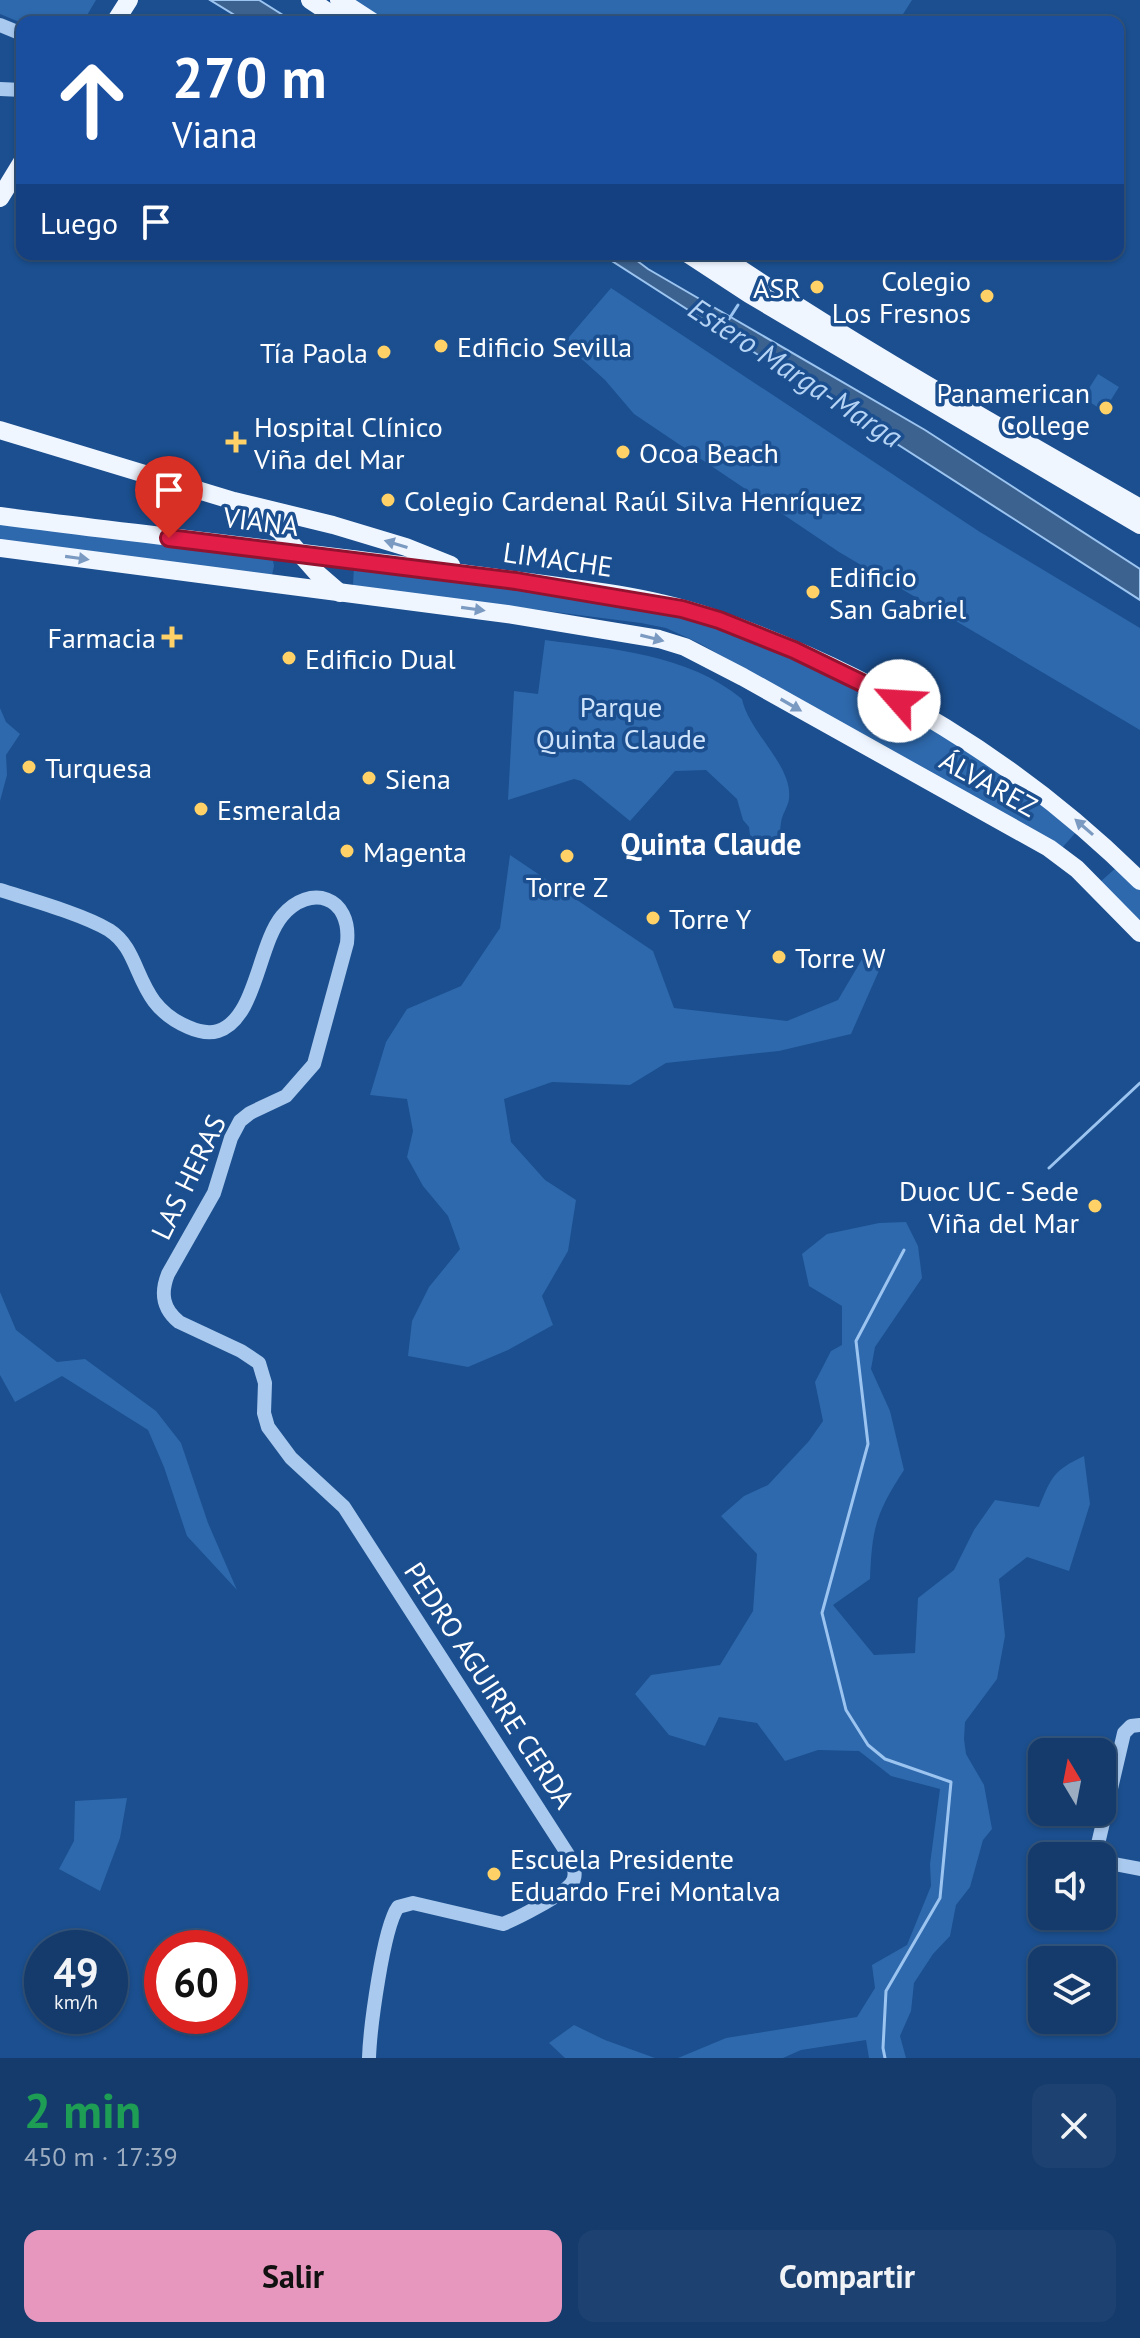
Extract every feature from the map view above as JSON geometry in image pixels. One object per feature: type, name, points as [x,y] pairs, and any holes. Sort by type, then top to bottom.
[{"type":"main road","points":[[310,0],[334,16]]},
{"type":"main road","points":[[339,0],[364,16]]},
{"type":"main road","points":[[0,198],[16,172]]},
{"type":"main road","points":[[697,260],[749,294],[1140,525]]},
{"type":"main road","points":[[728,260],[959,403],[1140,508]]},
{"type":"main road","name":"LIMACHE","points":[[0,430],[234,501],[293,514],[406,547],[446,562],[467,574],[628,598],[719,620],[794,650],[899,701],[976,746],[1078,822],[1140,881]]},
{"type":"main road","name":"LIMACHE","points":[[234,501],[280,531],[340,593]]},
{"type":"main road","points":[[280,531],[285,520],[293,514]]},
{"type":"main road","name":"VIANA","points":[[0,516],[467,574]]},
{"type":"main road","name":"ÁLVAREZ","points":[[0,548],[627,632],[685,647],[1049,848],[1077,869],[1140,933]]},
{"type":"street","name":"LAS HERAS","points":[[0,890],[109,930],[125,948],[142,983],[163,1012],[176,1022],[206,1032],[219,1031],[231,1023],[245,1004],[271,935],[282,917],[294,906],[303,900],[326,900],[336,904],[346,917],[349,927],[347,943],[314,1064],[286,1096],[240,1121],[231,1138],[214,1193],[164,1285],[164,1302],[171,1315],[193,1330],[241,1351],[259,1363],[265,1383],[264,1413],[268,1427],[291,1458],[314,1477]]},
{"type":"street","name":"PEDRO AGUIRRE CERDA","points":[[314,1477],[344,1507],[567,1853],[575,1874],[572,1883],[537,1907],[503,1924],[413,1903],[398,1907],[390,1924],[370,2035],[369,2058]]},
{"type":"street","points":[[1098,1842],[1124,1733],[1136,1725]]},
{"type":"street","points":[[1116,1864],[1140,1869]]},
{"type":"green space","points":[[0,0],[96,0],[87,16],[16,16],[16,21],[0,14]]},
{"type":"green space","points":[[349,0],[912,0],[902,16],[374,16]]},
{"type":"green space","points":[[611,288],[980,532],[1140,628],[1140,730],[839,552],[634,414],[605,380],[564,343]]},
{"type":"green space","points":[[1098,374],[1119,387],[1104,411],[1083,398]]},
{"type":"green space","points":[[0,520],[272,556],[274,566],[272,575],[0,541]]},
{"type":"green space","points":[[354,565],[664,609],[712,624],[912,711],[1077,831],[1062,848],[699,643],[666,628],[353,586]]},
{"type":"green space","name":"Parque Quinta Claude","points":[[545,640],[623,651],[674,663],[721,684],[742,699],[746,712],[778,761],[788,786],[788,802],[775,847],[771,850],[750,835],[737,799],[706,770],[675,771],[630,821],[581,781],[574,779],[508,800],[514,691],[538,694]]},
{"type":"green space","points":[[0,708],[6,722],[20,734],[6,755],[7,775],[0,801]]},
{"type":"green space","points":[[510,855],[653,951],[674,1008],[787,1021],[838,1000],[865,954],[881,966],[851,1034],[779,1051],[666,1063],[630,1085],[552,1082],[504,1099],[511,1142],[545,1180],[576,1200],[568,1251],[542,1296],[553,1325],[508,1350],[468,1367],[408,1356],[412,1321],[429,1287],[460,1249],[448,1216],[423,1186],[407,1157],[413,1131],[407,1099],[370,1095],[386,1042],[407,1009],[461,986],[500,928]]},
{"type":"green space","points":[[1117,867],[1140,890],[1140,926],[1100,882]]},
{"type":"green space","points":[[906,1222],[918,1246],[922,1278],[875,1347],[871,1369],[890,1411],[904,1470],[877,1522],[870,1579],[833,1605],[874,1655],[915,1653],[918,1598],[954,1570],[974,1530],[995,1500],[1039,1507],[1055,1476],[1084,1456],[1090,1504],[1069,1571],[1027,1557],[999,1579],[1005,1636],[997,1679],[965,1722],[964,1739],[966,1754],[984,1785],[992,1829],[983,1840],[970,1887],[956,1905],[950,1936],[933,1954],[914,1983],[911,2011],[900,2036],[906,2058],[869,2058],[866,2040],[801,2050],[783,2058],[678,2058],[726,2038],[857,2017],[875,1988],[872,1965],[907,1945],[931,1886],[930,1864],[940,1789],[891,1776],[859,1751],[818,1750],[785,1761],[757,1723],[719,1717],[705,1746],[669,1735],[635,1694],[651,1675],[720,1665],[753,1611],[757,1554],[721,1516],[744,1496],[768,1485],[809,1441],[823,1421],[815,1382],[831,1351],[842,1345],[842,1306],[809,1286],[802,1254],[827,1234],[879,1223]]},
{"type":"green space","points":[[0,1292],[16,1330],[57,1362],[85,1359],[156,1411],[181,1443],[208,1523],[237,1590],[187,1536],[148,1430],[62,1376],[15,1402],[0,1375]]},
{"type":"green space","points":[[127,1798],[120,1838],[100,1891],[59,1869],[74,1841],[75,1801]]},
{"type":"green space","points":[[574,2025],[655,2058],[565,2058],[549,2043]]},
{"type":"water","points":[[210,0],[259,0],[284,16],[236,16]]},
{"type":"water","name":"Estero Marga-Marga","points":[[610,260],[636,260],[925,430],[1140,569],[1140,600]]},
{"type":"waterway","name":"Estero Marga-Marga","points":[[729,319],[738,305]]},
{"type":"waterway","points":[[1049,1168],[1140,1083]]},
{"type":"waterway","points":[[885,2058],[886,1991],[940,1898],[951,1782],[885,1759],[868,1745],[846,1710],[822,1613],[868,1444],[856,1341],[904,1250]]},
{"type":"place","name":"ASR","points":[[817,287]]},
{"type":"place","name":"Colegio Los Fresnos","points":[[987,296]]},
{"type":"place","name":"Edificio Sevilla","points":[[441,346]]},
{"type":"place","name":"Tía Paola","points":[[384,352]]},
{"type":"place","name":"Panamerican College","points":[[1106,408]]},
{"type":"place","name":"Hospital Clínico Viña del Mar","points":[[236,442]]},
{"type":"place","name":"Ocoa Beach","points":[[623,452]]},
{"type":"place","name":"Colegio Cardenal Raúl Silva Henríquez","points":[[388,500]]},
{"type":"place","name":"Edificio San Gabriel","points":[[813,592]]},
{"type":"place","name":"Farmacia","points":[[172,637]]},
{"type":"place","name":"Edificio Dual","points":[[289,658]]},
{"type":"place","name":"Turquesa","points":[[29,767]]},
{"type":"place","name":"Siena","points":[[369,778]]},
{"type":"place","name":"Esmeralda","points":[[201,809]]},
{"type":"place","name":"Magenta","points":[[347,851]]},
{"type":"place","name":"Torre Z","points":[[567,856]]},
{"type":"place","name":"Torre Y","points":[[653,918]]},
{"type":"place","name":"Torre W","points":[[779,957]]},
{"type":"place","name":"Duoc UC - Sede Viña del Mar","points":[[1095,1206]]},
{"type":"place","name":"Escuela Presidente Eduardo Frei Montalva","points":[[494,1874]]},
{"type":"district","name":"Quinta Claude","points":[[711,843]]},
{"type":"route","points":[[169,538],[516,581],[682,609],[794,650],[899,701]]}]
